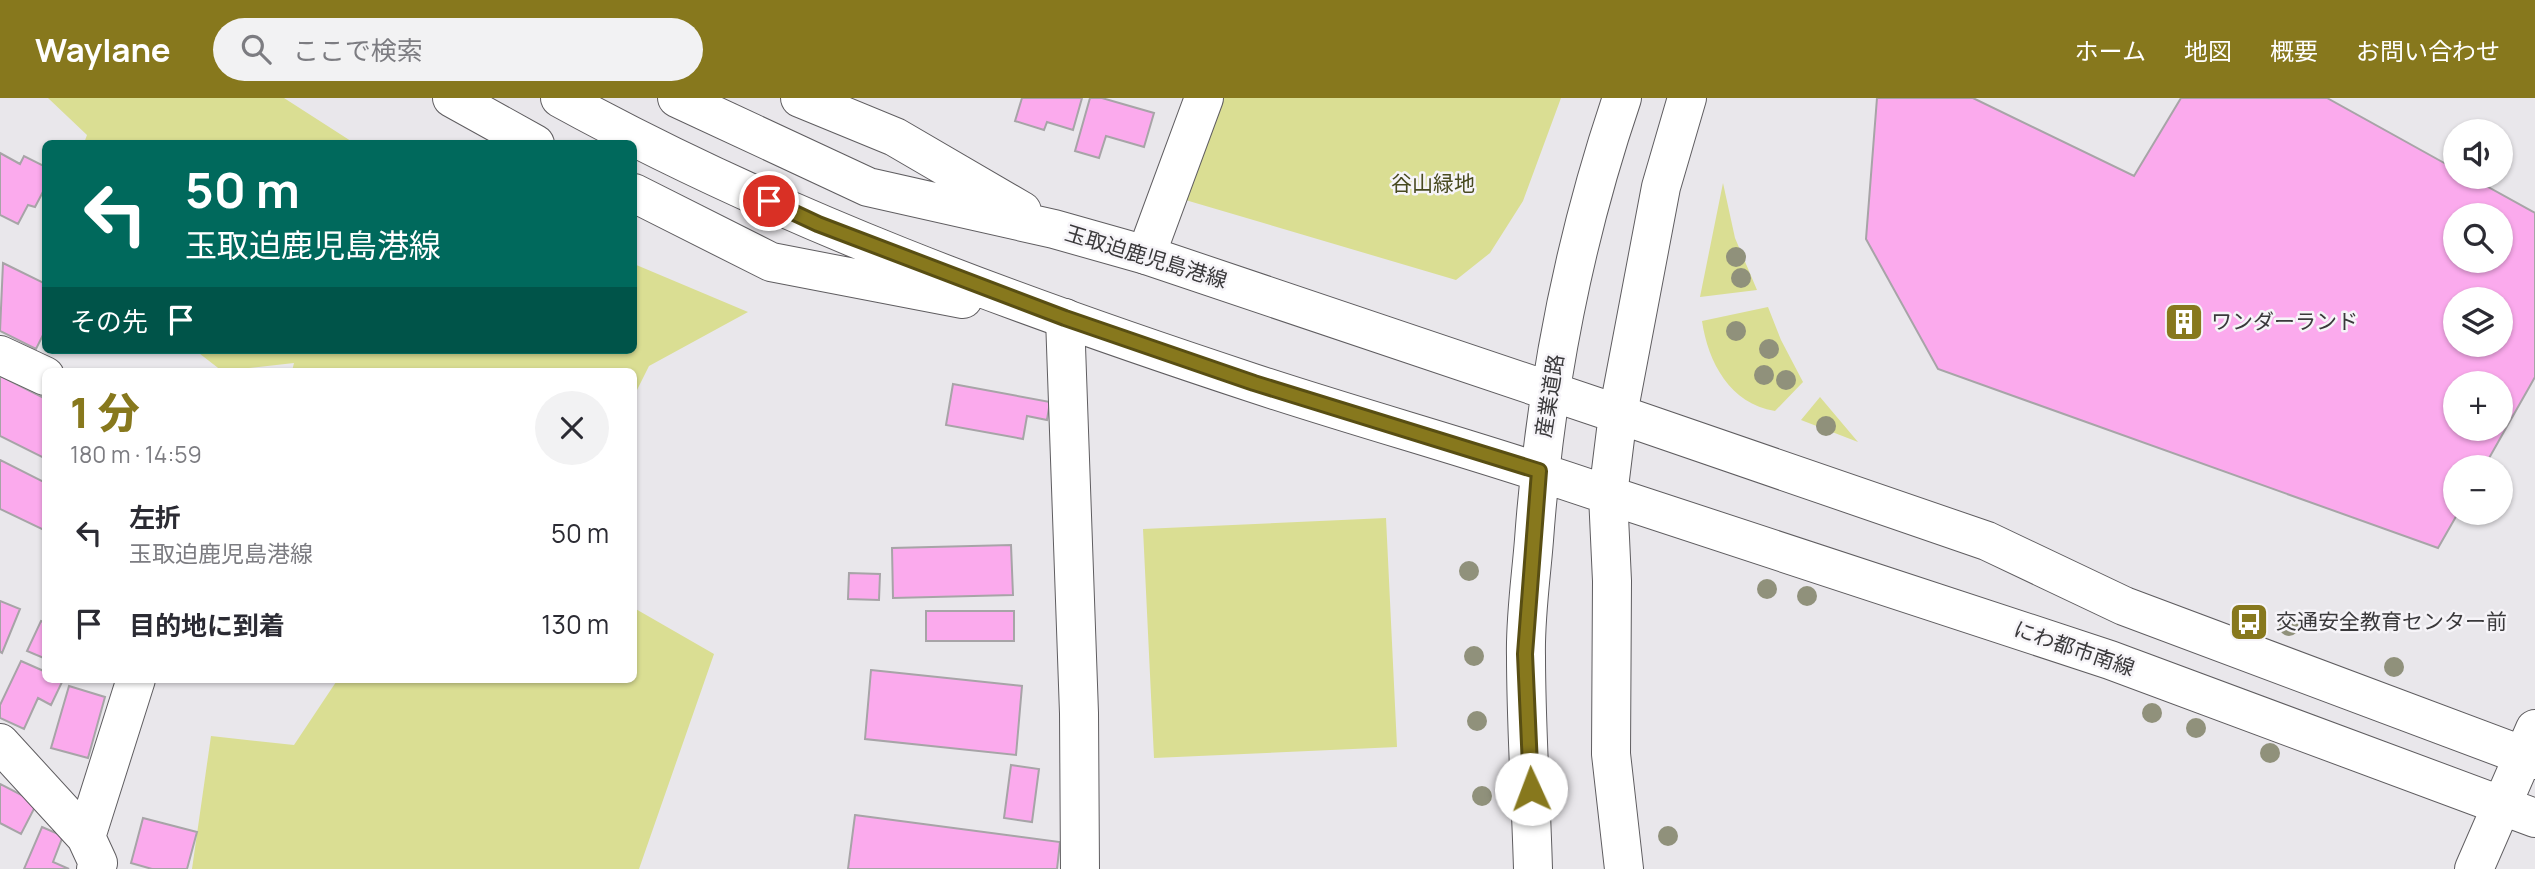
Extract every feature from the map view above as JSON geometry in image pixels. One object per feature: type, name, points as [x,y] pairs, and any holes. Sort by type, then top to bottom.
[{"type":"main road","points":[[452,98],[528,140]]},
{"type":"main road","points":[[560,98],[623,133],[818,224],[1065,318],[1254,383],[1608,495]]},
{"type":"main road","name":"玉取迫鹿児島港線","points":[[677,98],[868,187],[1054,229],[1146,255],[1618,414]]},
{"type":"main road","points":[[800,98],[895,137],[1054,229]]},
{"type":"main road","points":[[1146,255],[1204,98]]},
{"type":"main road","name":"産業道路","points":[[1534,869],[1525,654],[1539,471],[1549,391],[1593,182],[1622,98]]},
{"type":"main road","points":[[1623,869],[1611,754],[1612,581],[1608,495],[1618,414],[1661,187],[1687,98]]},
{"type":"main road","points":[[637,195],[771,262],[1065,318]]},
{"type":"main road","points":[[1065,318],[1079,713],[1080,869]]},
{"type":"main road","points":[[0,355],[42,374]]},
{"type":"main road","points":[[1618,414],[1987,541],[2124,606],[2531,748],[2518,812],[2474,869]]},
{"type":"main road","name":"にわ都市南線","points":[[1608,495],[2110,660],[2518,812]]},
{"type":"main road","points":[[91,853],[135,683]]},
{"type":"main road","points":[[0,743],[91,853]]},
{"type":"green space","points":[[48,98],[284,98],[349,140],[85,140],[87,135]]},
{"type":"green space","name":"谷山緑地","points":[[1220,98],[1561,98],[1523,201],[1490,253],[1456,280],[1182,199]]},
{"type":"green space","points":[[1723,183],[1735,238],[1757,290],[1700,297]]},
{"type":"green space","points":[[637,265],[748,312],[649,366],[637,390],[637,368],[293,368],[294,363],[218,368],[200,354],[637,354]]},
{"type":"green space","points":[[1768,307],[1781,340],[1803,382],[1775,411],[1745,400],[1724,379],[1710,351],[1702,321]]},
{"type":"green space","points":[[1820,397],[1858,442],[1801,420]]},
{"type":"green space","points":[[1386,518],[1397,747],[1154,758],[1143,529]]},
{"type":"green space","points":[[637,610],[714,654],[639,869],[192,869],[211,736],[294,745],[335,683],[637,683]]},
{"type":"building","points":[[1022,98],[1082,98],[1073,130],[1047,122],[1044,130],[1015,121]]},
{"type":"building","points":[[1090,98],[1102,98],[1154,113],[1144,147],[1106,136],[1099,158],[1075,151]]},
{"type":"building","name":"ワンダーランド","points":[[1877,98],[1973,98],[2134,176],[2181,98],[2327,98],[2443,162],[2443,189],[2492,189],[2535,213],[2535,377],[2513,416],[2513,371],[2443,371],[2443,441],[2499,441],[2491,455],[2443,455],[2443,525],[2451,525],[2438,548],[1938,369],[1866,239]]},
{"type":"building","points":[[0,153],[20,164],[24,156],[42,165],[42,194],[35,207],[28,205],[18,224],[0,215]]},
{"type":"building","points":[[3,263],[42,282],[42,337],[36,349],[0,331]]},
{"type":"building","points":[[0,376],[42,397],[42,457],[0,436]]},
{"type":"building","points":[[953,384],[1050,402],[1047,420],[1027,416],[1023,439],[946,425]]},
{"type":"building","points":[[0,460],[42,481],[42,529],[0,509]]},
{"type":"building","points":[[1011,545],[1013,595],[893,598],[892,548]]},
{"type":"building","points":[[849,573],[880,574],[879,600],[848,599]]},
{"type":"building","points":[[0,601],[20,609],[2,653],[0,652]]},
{"type":"building","points":[[926,611],[1014,611],[1014,641],[926,641]]},
{"type":"building","points":[[41,621],[42,621],[42,657],[27,651]]},
{"type":"building","points":[[21,661],[42,670],[42,683],[62,683],[51,705],[38,698],[24,729],[0,718],[0,705]]},
{"type":"building","points":[[871,670],[1022,686],[1016,755],[865,739]]},
{"type":"building","points":[[69,686],[105,697],[88,758],[51,748]]},
{"type":"building","points":[[1011,765],[1039,769],[1032,822],[1004,818]]},
{"type":"building","points":[[0,784],[37,803],[21,834],[0,823]]},
{"type":"building","points":[[855,815],[1060,842],[1057,869],[848,869]]},
{"type":"building","points":[[143,818],[197,832],[187,869],[152,869],[131,863]]},
{"type":"building","points":[[42,827],[63,836],[53,862],[69,869],[24,869]]},
{"type":"place","name":"ワンダーランド","points":[[2184,322]]},
{"type":"place","name":"交通安全教育センター前","points":[[2249,622]]},
{"type":"route","points":[[769,201],[818,224],[1065,318],[1254,383],[1539,471],[1525,654],[1531,789]]}]
